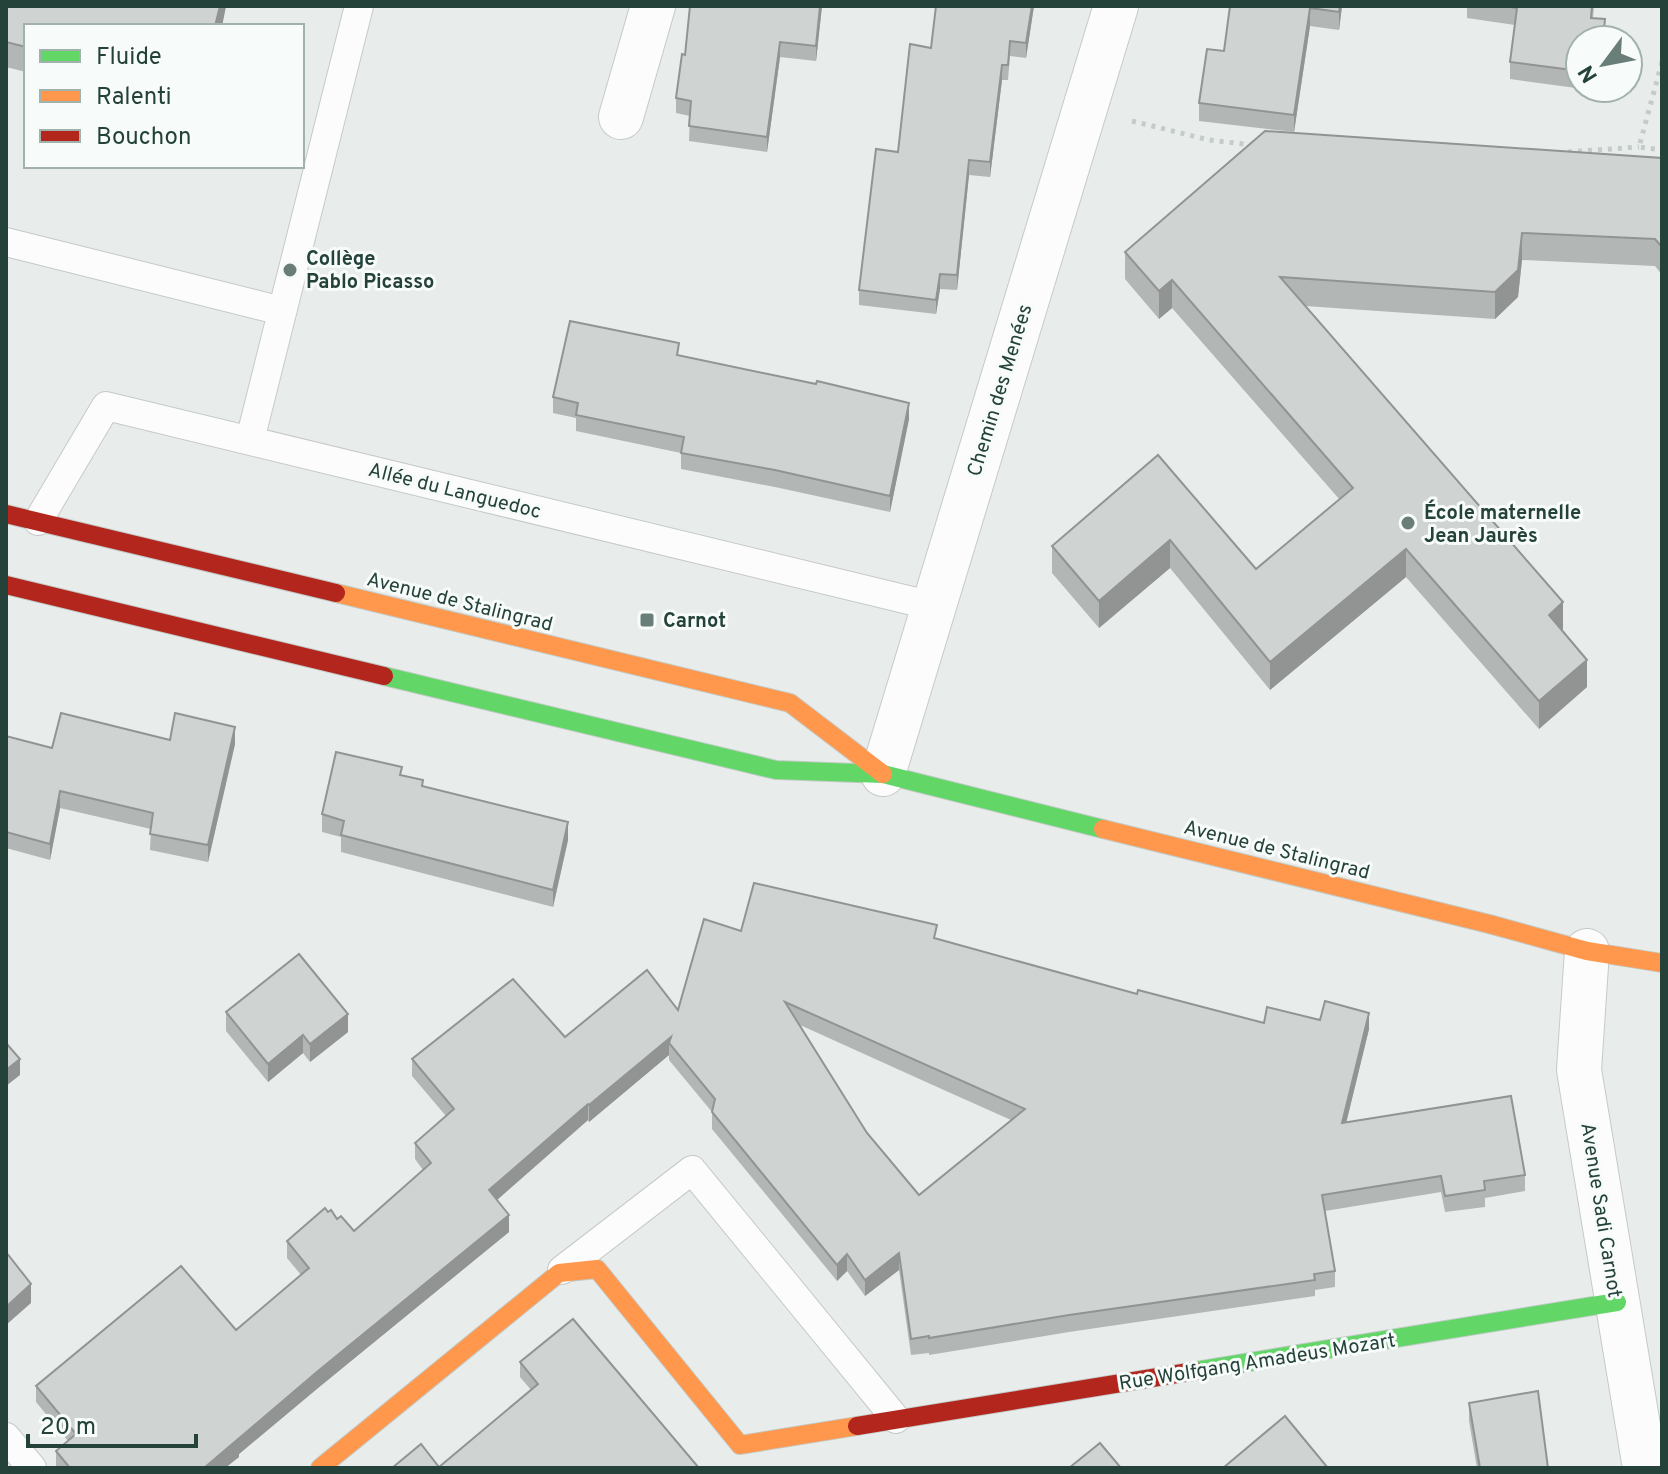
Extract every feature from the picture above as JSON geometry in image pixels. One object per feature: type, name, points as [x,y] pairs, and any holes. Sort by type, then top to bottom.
[{"type":"main road","name":"Avenue de Stalingrad","points":[[6,514],[790,703],[883,774]]},
{"type":"main road","name":"Avenue de Stalingrad","points":[[6,585],[776,770],[883,774],[1587,951],[1662,963]]},
{"type":"main road","name":"Rue Wolfgang Amadeus Mozart","points":[[559,1273],[597,1269],[740,1445],[1617,1302]]},
{"type":"main road","points":[[320,1468],[559,1273]]},
{"type":"street","points":[[621,117],[653,6]]},
{"type":"street","name":"Chemin des Menées","points":[[883,774],[1116,6]]},
{"type":"street","name":"Avenue Sadi Carnot","points":[[1587,951],[1579,1070],[1645,1468]]},
{"type":"lane","points":[[250,440],[359,6]]},
{"type":"lane","points":[[6,242],[282,311]]},
{"type":"lane","name":"Allée du Languedoc","points":[[38,521],[106,406],[933,606]]},
{"type":"lane","points":[[559,1273],[692,1170],[896,1419]]},
{"type":"lane","points":[[6,1437],[32,1468]]},
{"type":"path","points":[[1639,147],[1662,62]]},
{"type":"path","points":[[1085,109],[1209,140],[1255,146]]},
{"type":"path","points":[[1563,153],[1639,147],[1662,150]]},
{"type":"building","points":[[6,6],[220,6],[216,24],[24,24],[24,46],[6,42]]},
{"type":"building","points":[[690,6],[820,6],[816,46],[780,42],[767,137],[689,126],[691,101],[676,98],[682,54],[685,55]]},
{"type":"building","points":[[936,6],[1032,6],[1026,43],[1010,41],[1008,65],[1002,65],[990,162],[969,160],[957,275],[940,274],[936,300],[859,290],[876,149],[898,152],[910,44],[931,48]]},
{"type":"building","points":[[1230,6],[1340,6],[1339,12],[1310,8],[1294,115],[1199,103],[1207,49],[1224,51]]},
{"type":"building","points":[[1503,6],[1592,6],[1591,18],[1605,19],[1605,24],[1564,24],[1564,69],[1510,62],[1517,8]]},
{"type":"building","points":[[1265,131],[1662,158],[1662,247],[1655,239],[1522,233],[1518,270],[1495,292],[1280,277],[1563,602],[1549,615],[1587,660],[1539,701],[1406,549],[1270,662],[1170,540],[1099,601],[1052,546],[1158,455],[1256,569],[1353,488],[1172,280],[1159,291],[1125,252]]},
{"type":"building","points":[[570,321],[679,343],[677,355],[816,384],[817,381],[909,403],[890,496],[681,453],[684,437],[576,415],[578,403],[553,397]]},
{"type":"building","points":[[61,713],[170,740],[175,713],[235,727],[208,845],[150,834],[153,813],[60,791],[50,844],[6,832],[6,736],[52,748]]},
{"type":"building","points":[[336,752],[402,767],[400,775],[423,780],[422,786],[568,822],[553,890],[341,835],[344,821],[322,814]]},
{"type":"building","points":[[754,883],[937,925],[934,938],[1137,994],[1138,990],[1264,1023],[1267,1007],[1320,1020],[1325,1001],[1369,1013],[1342,1123],[1511,1096],[1525,1175],[1484,1181],[1485,1190],[1445,1196],[1441,1176],[1322,1195],[1335,1271],[1314,1274],[1315,1280],[911,1339],[899,1253],[865,1280],[847,1254],[837,1265],[712,1112],[715,1099],[669,1043],[671,1037],[489,1190],[509,1215],[204,1468],[70,1468],[56,1451],[76,1434],[36,1386],[181,1266],[236,1330],[309,1268],[287,1241],[325,1208],[328,1212],[331,1210],[337,1219],[341,1216],[354,1231],[431,1163],[415,1143],[454,1109],[412,1059],[513,979],[565,1037],[647,970],[678,1010],[704,919],[741,931]],"holes":[[[785,1002],[1025,1109],[919,1195],[867,1133]]]},
{"type":"building","points":[[299,954],[348,1014],[310,1044],[303,1035],[268,1064],[226,1012]]},
{"type":"building","points":[[6,1043],[20,1059],[6,1070]]},
{"type":"building","points":[[6,1252],[31,1284],[6,1307]]},
{"type":"building","points":[[573,1319],[699,1468],[392,1468],[421,1444],[439,1467],[538,1384],[520,1362]]},
{"type":"building","points":[[1538,1391],[1548,1468],[1480,1468],[1469,1403]]},
{"type":"building","points":[[1285,1416],[1328,1468],[1223,1468]]},
{"type":"building","points":[[1100,1443],[1121,1468],[1069,1468]]},
{"type":"traffic: fast","points":[[384,676],[776,770],[883,774],[1103,829]]},
{"type":"traffic: fast","points":[[1195,1371],[1617,1302]]},
{"type":"traffic: slow","points":[[336,593],[790,703],[883,774]]},
{"type":"traffic: slow","points":[[1103,829],[1587,951],[1662,963]]},
{"type":"traffic: slow","points":[[320,1468],[559,1273],[597,1269],[740,1445],[857,1426]]},
{"type":"traffic: jam","points":[[6,514],[336,593]]},
{"type":"traffic: jam","points":[[6,585],[384,676]]},
{"type":"traffic: jam","points":[[857,1426],[1195,1371]]},
{"type":"place","name":"Collège Pablo Picasso","points":[[290,270]]},
{"type":"place","name":"École maternelle Jean Jaurès","points":[[1408,523]]},
{"type":"place","name":"Carnot","points":[[647,620]]}]
